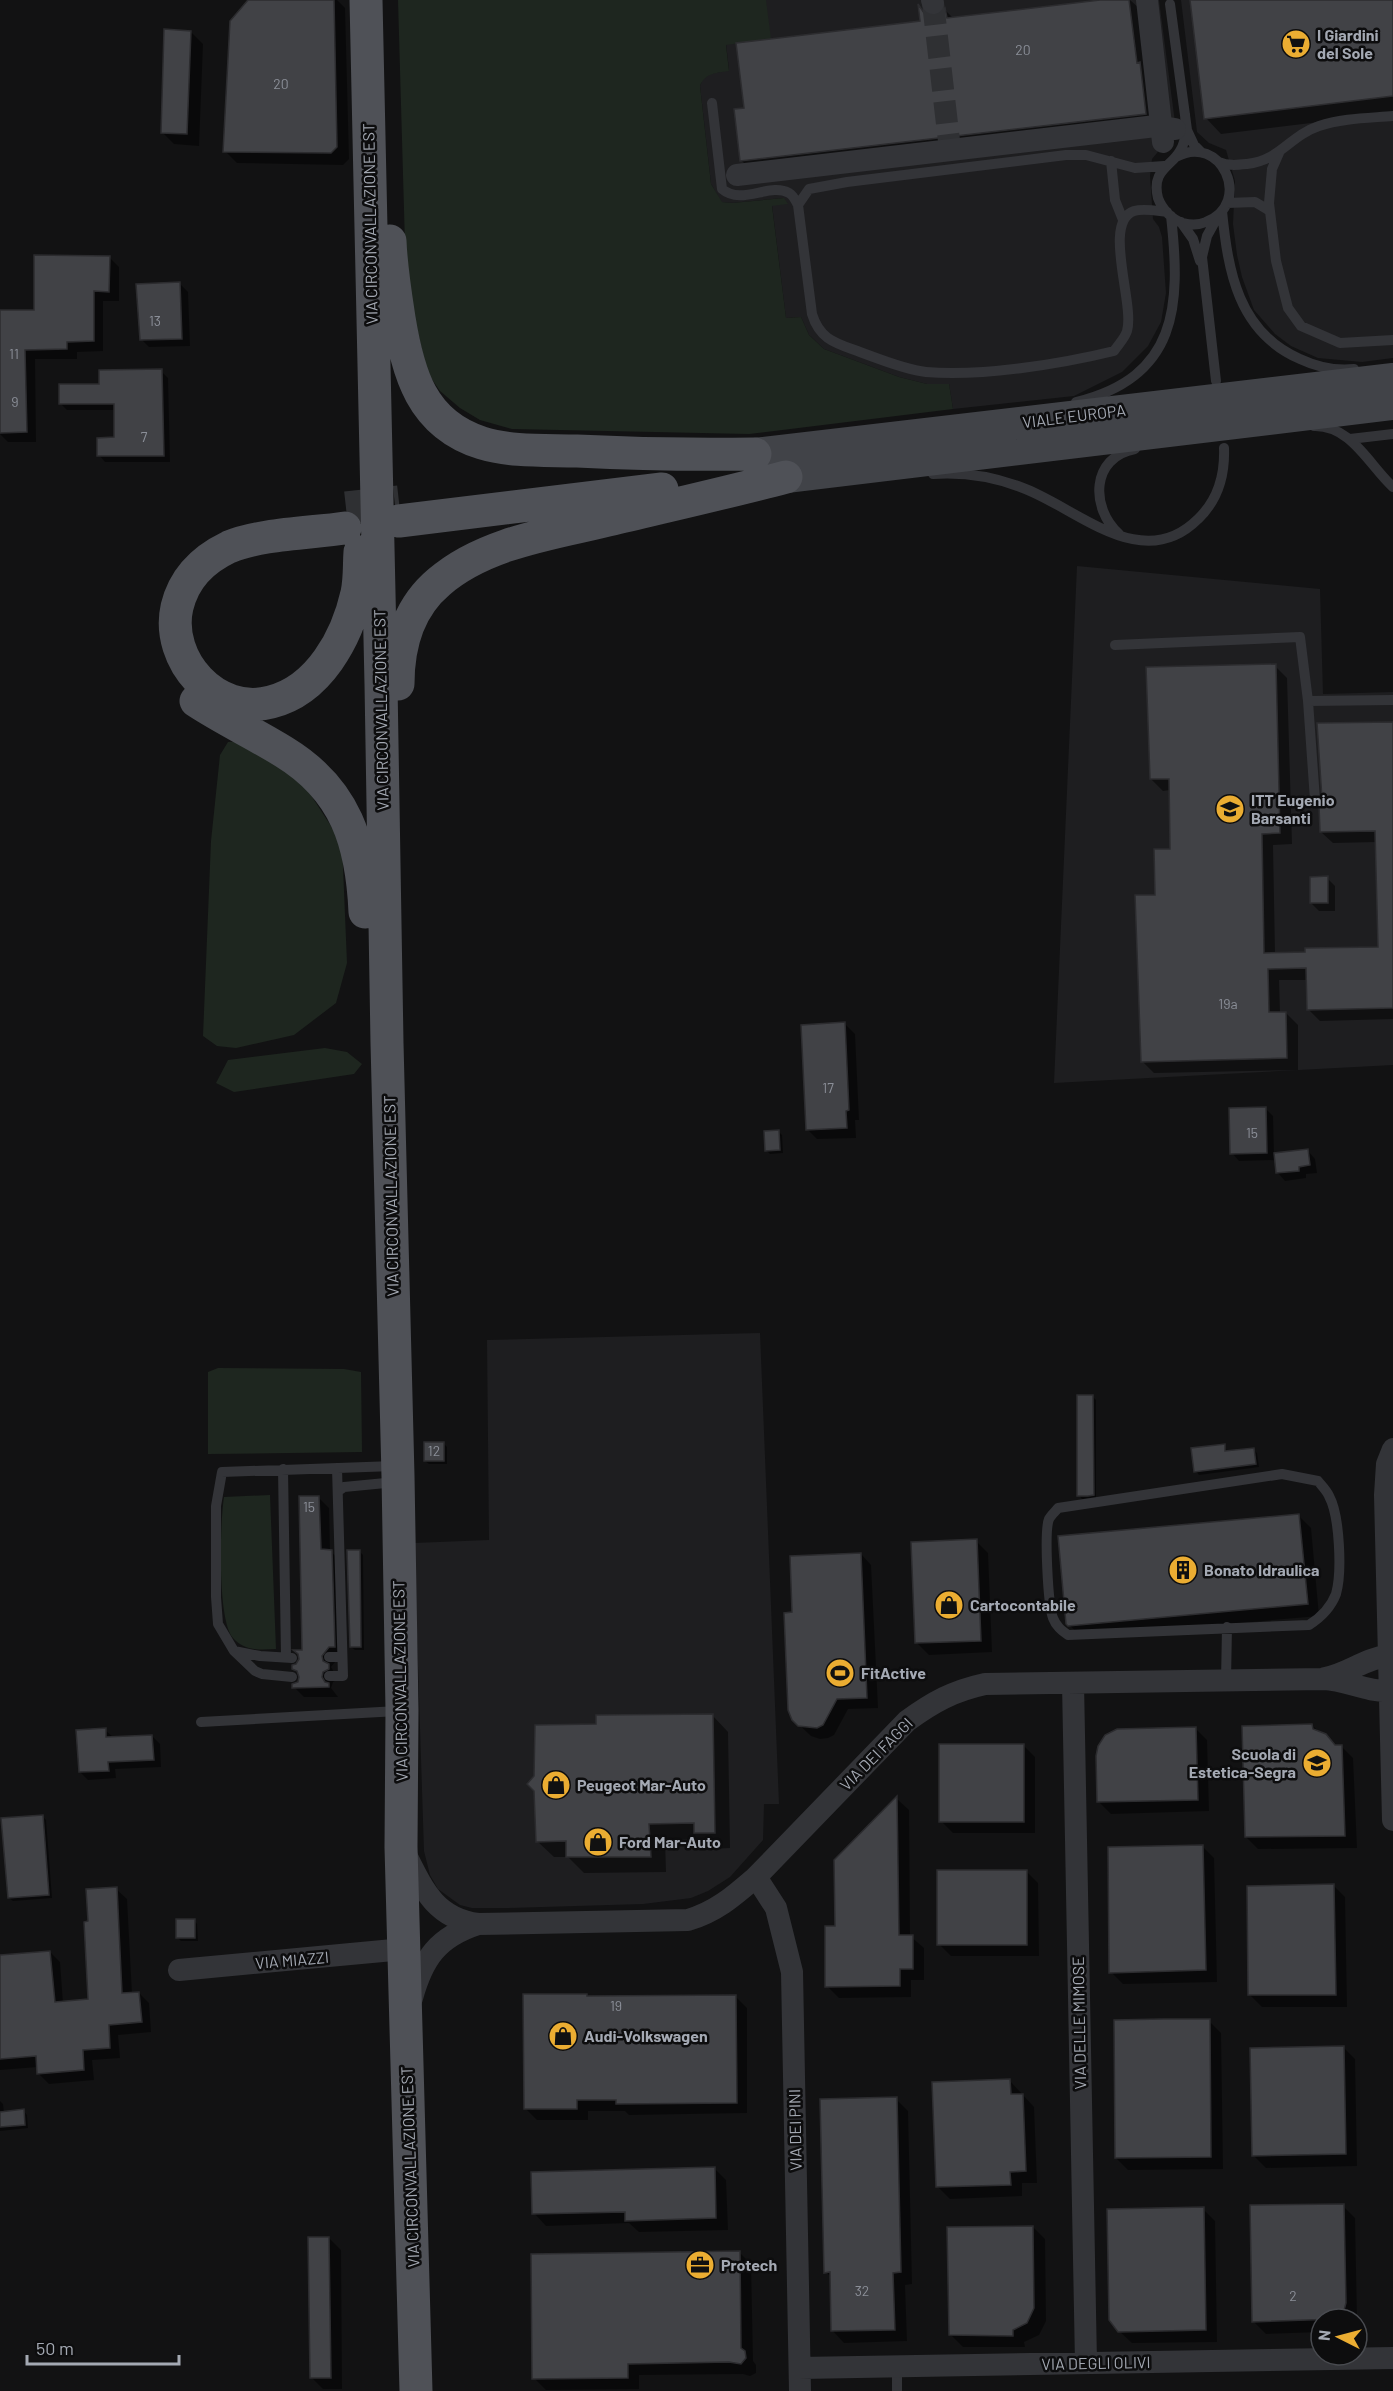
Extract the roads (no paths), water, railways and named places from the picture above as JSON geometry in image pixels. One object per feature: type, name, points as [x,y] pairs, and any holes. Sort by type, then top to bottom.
[{"type":"main road","name":"VIA CIRCONVALLAZIONE EST","points":[[366,0],[398,1474],[402,1710],[401,1847],[416,2391]]},
{"type":"main road","points":[[366,45],[388,174],[390,256],[402,334],[412,376],[418,390],[433,412],[448,426],[466,436],[497,446],[662,455],[755,454]]},
{"type":"main road","points":[[371,266],[358,362],[359,578],[355,601],[344,629],[328,659],[312,680],[295,692],[272,702],[257,704],[233,700],[211,690],[198,680],[182,659],[175,627],[178,605],[184,588],[198,566],[227,548],[247,541],[346,518],[242,522],[208,534],[183,555],[166,580],[157,605],[155,630],[166,669],[182,690],[220,717],[301,764],[323,783],[342,808],[353,836],[360,865],[364,903],[367,987],[377,1051],[388,1089]]},
{"type":"main road","points":[[755,454],[399,511],[802,475]]},
{"type":"main road","points":[[386,989],[399,823],[399,661],[408,625],[423,598],[457,568],[477,557],[505,547],[533,538],[802,475]]},
{"type":"street","points":[[1147,0],[1172,134]]},
{"type":"street","points":[[736,176],[950,153],[1156,126],[1172,134]]},
{"type":"street","name":"VIALE EUROPA","points":[[755,454],[873,441],[1379,373]]},
{"type":"street","name":"VIALE EUROPA","points":[[802,475],[1294,422],[1393,404]]},
{"type":"street","points":[[1393,1449],[1387,1464],[1385,1485],[1393,1820]]},
{"type":"street","name":"VIA DEI FAGGI","points":[[1315,1679],[1335,1676],[1370,1659],[1388,1656]]},
{"type":"street","name":"VIA DEI FAGGI","points":[[401,1847],[420,1884],[440,1908],[458,1919],[478,1924],[662,1923],[688,1920],[709,1914],[731,1899],[756,1877],[907,1721],[958,1690],[985,1683],[1315,1679],[1343,1681],[1372,1690],[1389,1691]]},
{"type":"street","name":"VIA DELLE MIMOSE","points":[[1073,1683],[1086,2363]]},
{"type":"street","name":"VIA DEI PINI","points":[[756,1877],[776,1908],[792,1972],[800,2391]]},
{"type":"street","name":"VIA DEI FAGGI","points":[[406,2020],[420,1971],[433,1952],[450,1935],[478,1924]]},
{"type":"street","name":"VIA MIAZZI","points":[[179,1970],[404,1949]]},
{"type":"street","name":"VIA DEGLI OLIVI","points":[[800,2368],[1393,2358]]},
{"type":"lane","points":[[1170,4],[1172,134],[1157,186],[1158,198],[1197,250],[1216,381]]},
{"type":"lane","points":[[712,103],[723,189],[728,194],[738,196],[781,191],[790,194],[798,205],[812,314],[816,328],[836,343],[925,372],[976,372],[1082,359],[1114,351],[1127,333],[1129,313],[1119,238],[1123,220],[1115,200],[1111,161]]},
{"type":"lane","points":[[1219,162],[1234,165],[1258,163],[1279,153],[1297,138],[1319,125],[1393,116]]},
{"type":"lane","points":[[1172,134],[1190,152],[1201,152],[1219,162],[1226,171],[1229,181],[1230,192],[1209,230],[1203,250],[1206,300]]},
{"type":"lane","points":[[1172,134],[1189,136],[1201,152]]},
{"type":"lane","points":[[798,205],[809,189],[847,182],[950,153],[1078,154],[1135,168],[1164,166]]},
{"type":"lane","points":[[1279,153],[1272,168],[1269,186],[1270,211],[1276,261],[1288,308],[1302,326],[1340,343],[1393,340]]},
{"type":"lane","points":[[1123,220],[1138,211],[1173,217],[1192,225],[1202,224],[1222,210],[1255,202],[1270,211]]},
{"type":"lane","points":[[1222,210],[1237,292],[1248,316],[1261,333],[1286,352],[1308,363],[1337,369],[1379,373]]},
{"type":"lane","points":[[1065,405],[1100,395],[1124,383],[1146,363],[1161,344],[1173,309],[1175,267],[1173,217]]},
{"type":"lane","points":[[873,441],[943,420]]},
{"type":"lane","points":[[1256,431],[1294,422],[1325,427],[1350,439],[1393,487]]},
{"type":"lane","points":[[1350,439],[1393,434]]},
{"type":"lane","points":[[1122,536],[1109,524],[1101,510],[1098,496],[1099,484],[1106,468],[1119,454],[1144,447]]},
{"type":"lane","points":[[918,475],[963,474],[1012,484],[1031,491],[1097,527],[1122,536],[1147,541],[1167,538],[1181,532],[1195,523],[1209,507],[1220,486],[1224,448]]},
{"type":"lane","points":[[802,475],[853,481]]},
{"type":"lane","points":[[1116,645],[1300,636],[1308,701],[1315,800]]},
{"type":"lane","points":[[1308,701],[1393,700]]},
{"type":"lane","points":[[292,1677],[262,1674],[245,1664],[234,1651],[218,1624],[216,1530],[219,1483],[222,1472],[337,1468],[398,1474]]},
{"type":"lane","points":[[329,1676],[343,1676],[337,1468]]},
{"type":"lane","points":[[234,1651],[289,1658],[283,1469]]},
{"type":"lane","points":[[338,1491],[344,1487],[398,1474]]},
{"type":"lane","points":[[1282,1474],[1318,1481],[1330,1497],[1336,1522],[1339,1551],[1335,1594],[1322,1617],[1309,1625],[1227,1627],[1068,1635],[1060,1630],[1053,1617],[1048,1586],[1049,1519],[1058,1508],[1282,1474]]},
{"type":"lane","points":[[1226,1681],[1227,1627]]},
{"type":"lane","points":[[328,1657],[342,1657]]},
{"type":"lane","points":[[201,1722],[402,1710]]},
{"type":"lane","points":[[897,2367],[897,2391]]},
{"type":"tunnel","points":[[933,3],[949,141]]},
{"type":"tunnel","points":[[346,508],[399,502]]},
{"type":"place","name":"I Giardini del Sole","points":[[1296,44]]},
{"type":"place","name":"ITT Eugenio Barsanti","points":[[1230,809]]},
{"type":"place","name":"Bonato Idraulica","points":[[1183,1570]]},
{"type":"place","name":"Cartocontabile","points":[[949,1605]]},
{"type":"place","name":"FitActive","points":[[840,1673]]},
{"type":"place","name":"Scuola di Estetica-Segra","points":[[1317,1763]]},
{"type":"place","name":"Peugeot Mar-Auto","points":[[556,1785]]},
{"type":"place","name":"Ford Mar-Auto","points":[[598,1842]]},
{"type":"place","name":"Audi-Volkswagen","points":[[563,2036]]},
{"type":"place","name":"Protech","points":[[700,2265]]}]
